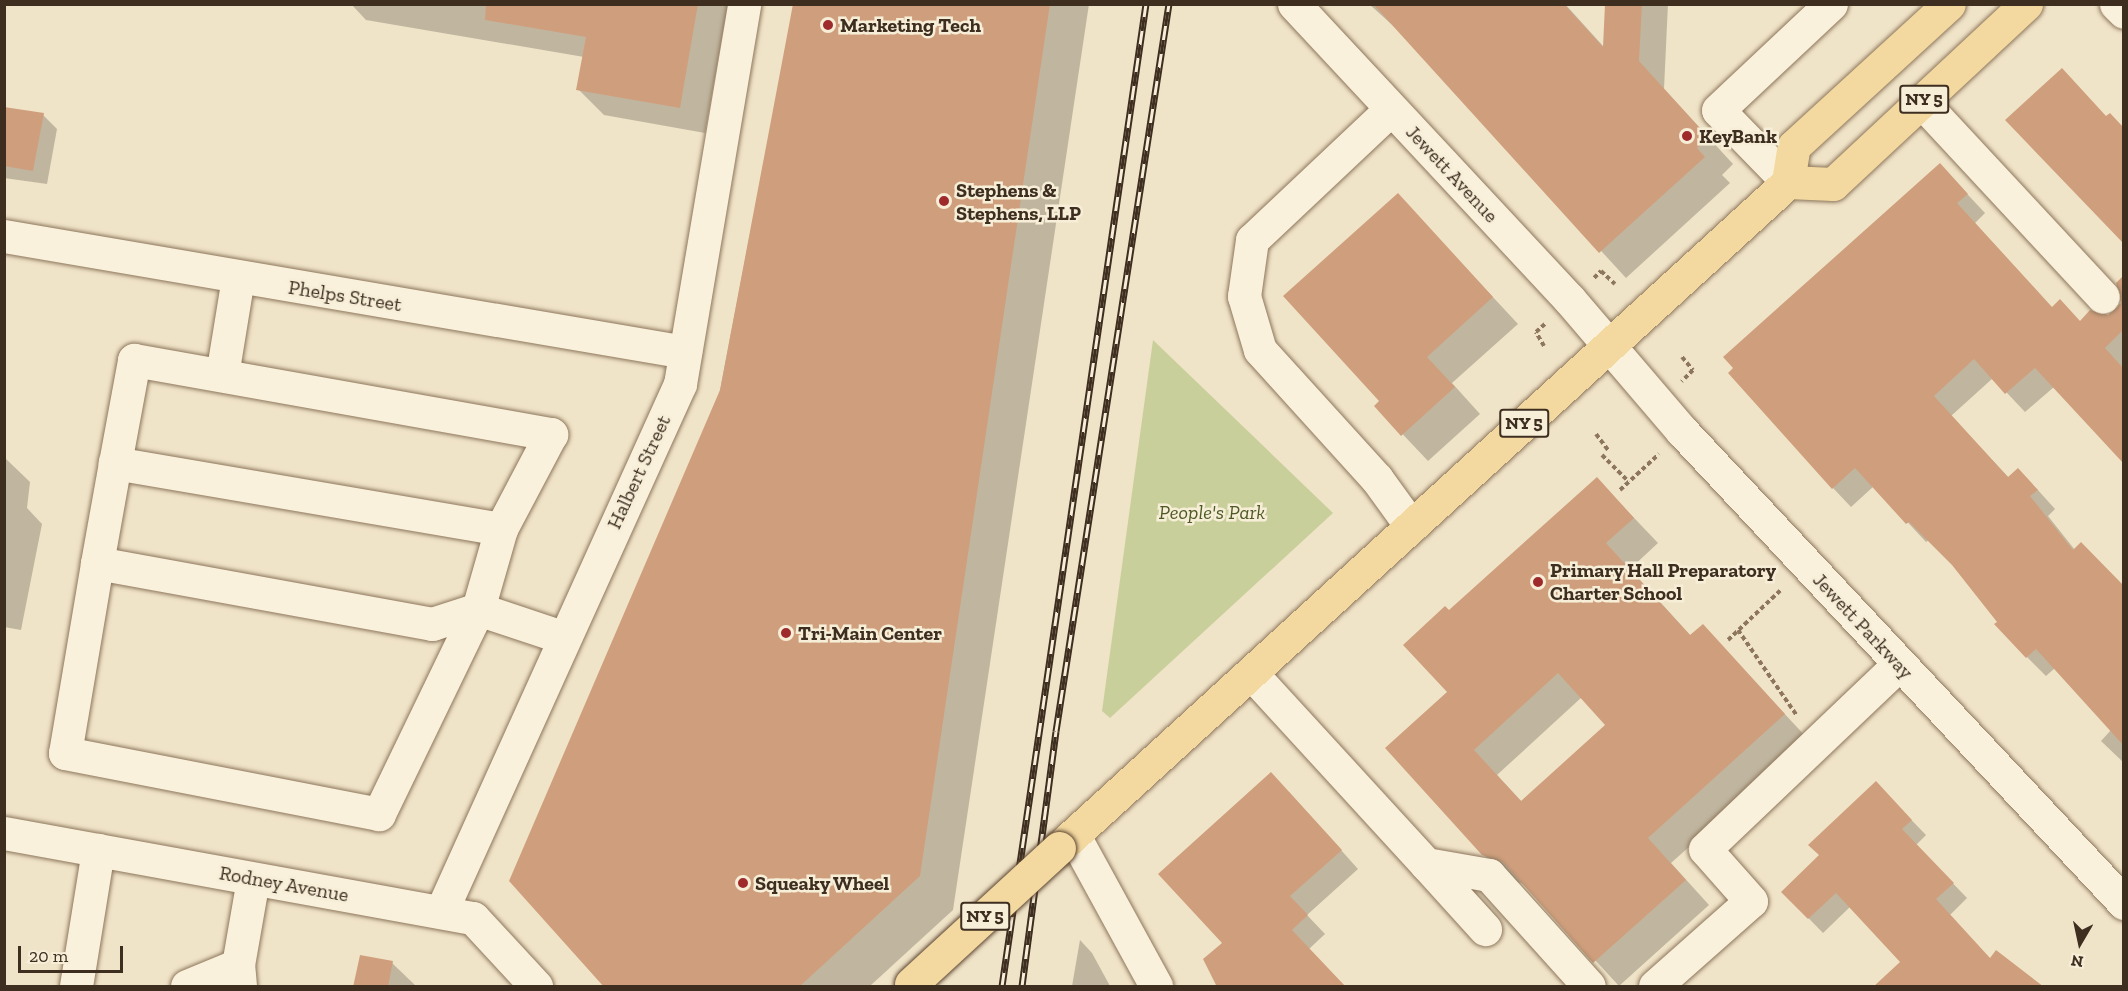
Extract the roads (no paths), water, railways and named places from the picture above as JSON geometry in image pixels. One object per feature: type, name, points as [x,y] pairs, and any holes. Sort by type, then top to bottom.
[{"type":"main road","name":"NY 5","points":[[910,985],[1788,182],[1794,146],[1949,4]]},
{"type":"main road","name":"NY 5","points":[[1788,182],[1833,184],[2026,4]]},
{"type":"street","name":"Halbert Street","points":[[441,912],[562,637],[680,384],[744,4]]},
{"type":"street","name":"Jewett Avenue","points":[[1294,4],[1608,346]]},
{"type":"street","points":[[1788,182],[1718,110],[1831,4]]},
{"type":"street","points":[[2116,4],[2124,12]]},
{"type":"street","points":[[1921,101],[2103,297]]},
{"type":"street","points":[[1391,109],[1252,240],[1244,296],[1260,350],[1377,479],[1412,526]]},
{"type":"street","name":"Phelps Street","points":[[4,236],[685,352]]},
{"type":"street","points":[[222,375],[238,277]]},
{"type":"street","name":"Jewett Parkway","points":[[1608,346],[1663,411],[2124,903]]},
{"type":"street","points":[[134,360],[551,434],[501,529],[478,609],[379,814],[65,753],[115,463],[134,360]]},
{"type":"street","points":[[115,463],[501,529]]},
{"type":"street","points":[[97,563],[432,624],[478,609],[562,637]]},
{"type":"street","points":[[1655,987],[1752,902],[1705,849],[1899,664]]},
{"type":"street","points":[[1251,673],[1485,928]]},
{"type":"street","name":"Rodney Avenue","points":[[4,833],[473,918],[536,987]]},
{"type":"street","points":[[1066,842],[1156,987]]},
{"type":"street","points":[[76,987],[98,850]]},
{"type":"street","points":[[1426,864],[1489,875],[1589,987]]},
{"type":"street","points":[[188,987],[239,976],[253,879]]},
{"type":"railway","points":[[1002,986],[1146,4]]},
{"type":"railway","points":[[1022,986],[1056,731],[1169,4]]},
{"type":"place","name":"Marketing Tech","points":[[828,25]]},
{"type":"place","name":"KeyBank","points":[[1687,136]]},
{"type":"place","name":"Stephens & Stephens, LLP","points":[[944,201]]},
{"type":"place","name":"Primary Hall Preparatory Charter School","points":[[1538,582]]},
{"type":"place","name":"Tri-Main Center","points":[[786,633]]},
{"type":"place","name":"Squeaky Wheel","points":[[743,883]]},
{"type":"park label","name":"People's Park","points":[[1212,512]]}]
